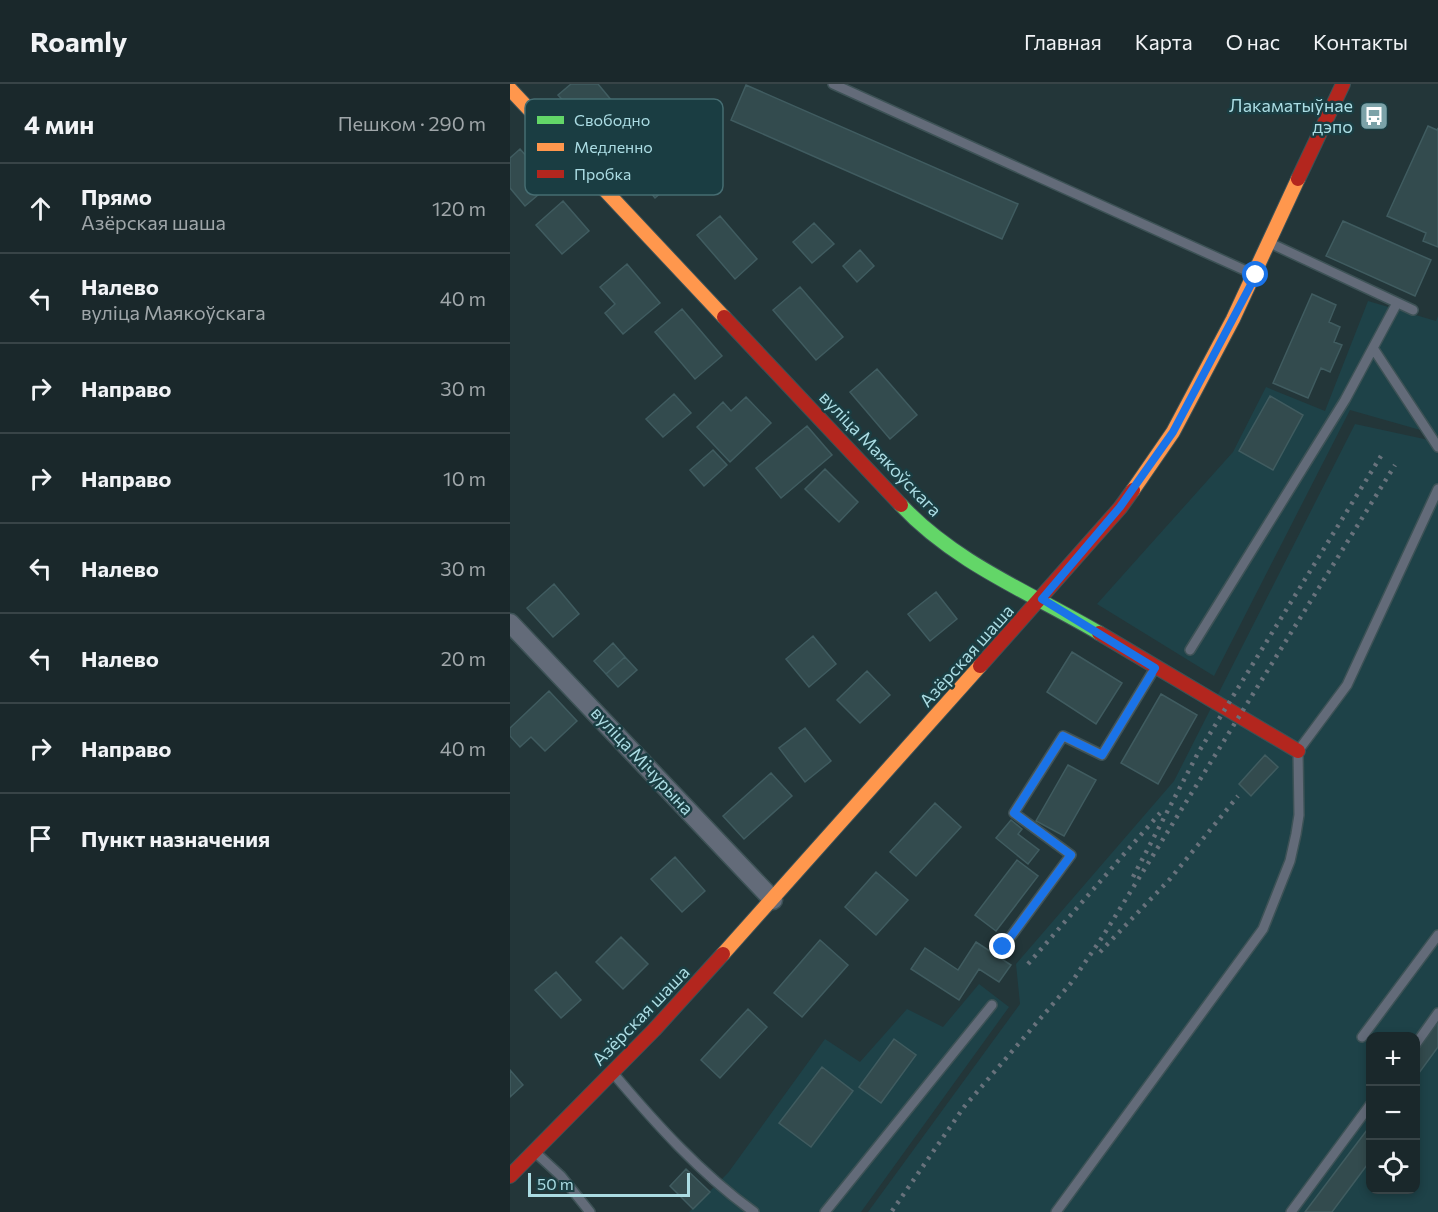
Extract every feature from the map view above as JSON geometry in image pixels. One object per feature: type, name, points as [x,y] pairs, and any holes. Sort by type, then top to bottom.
[{"type":"main road","name":"Азёрская шаша","points":[[512,1169],[535,1151],[613,1072],[773,900],[1042,599],[1120,507],[1173,432],[1256,275],[1342,84]]},
{"type":"main road","name":"вуліца Маякоўскага","points":[[510,89],[525,105]]},
{"type":"main road","name":"вуліца Маякоўскага","points":[[610,195],[910,515],[973,565],[1042,599],[1298,751]]},
{"type":"street","name":"вуліца Мічурына","points":[[510,622],[773,900]]},
{"type":"lane","points":[[833,84],[1256,275]]},
{"type":"lane","points":[[1269,243],[1413,310]]},
{"type":"lane","points":[[1191,650],[1345,400],[1397,303]]},
{"type":"lane","points":[[1373,348],[1438,447]]},
{"type":"lane","points":[[1056,1212],[1263,929],[1290,861],[1296,834],[1299,815],[1298,751],[1347,684],[1438,489]]},
{"type":"lane","points":[[1003,947],[1071,855],[1014,813],[1063,736],[1102,755],[1155,668]]},
{"type":"lane","points":[[1362,1037],[1438,935]]},
{"type":"lane","points":[[825,1212],[992,1005]]},
{"type":"lane","points":[[1420,1038],[1438,1013]]},
{"type":"lane","points":[[613,1072],[639,1104],[724,1191],[754,1212]]},
{"type":"lane","points":[[1291,1212],[1366,1112]]},
{"type":"lane","points":[[535,1151],[561,1176],[590,1212]]},
{"type":"shaded area","points":[[1368,301],[1436,321],[1438,316],[1438,435],[1350,410],[1214,676],[1097,604],[1233,452],[1266,387],[1325,411]]},
{"type":"shaded area","points":[[1355,424],[1438,442],[1438,1212],[868,1212],[1020,1004],[1016,964],[1174,781]]},
{"type":"shaded area","points":[[979,984],[1009,1007],[861,1212],[689,1212],[728,1173],[825,1039],[860,1062],[907,1009],[943,1027]]},
{"type":"building","points":[[571,84],[598,84],[610,99],[562,99],[558,95]]},
{"type":"building","points":[[746,85],[1018,204],[1002,239],[731,120]]},
{"type":"building","points":[[1428,126],[1437,130],[1438,128],[1438,247],[1423,241],[1426,233],[1387,216]]},
{"type":"building","points":[[520,149],[525,155],[525,195],[538,195],[525,206],[510,188],[510,158]]},
{"type":"building","points":[[563,201],[589,231],[562,254],[536,225]]},
{"type":"building","points":[[720,216],[757,259],[735,279],[697,235]]},
{"type":"building","points":[[1343,221],[1431,260],[1415,296],[1326,256]]},
{"type":"building","points":[[814,223],[834,244],[812,263],[793,242]]},
{"type":"building","points":[[860,250],[874,266],[857,282],[843,266]]},
{"type":"building","points":[[627,264],[660,303],[623,334],[605,313],[615,304],[600,287]]},
{"type":"building","points":[[800,287],[843,337],[816,360],[773,310]]},
{"type":"building","points":[[1312,294],[1336,305],[1329,322],[1340,327],[1334,342],[1342,345],[1330,372],[1321,368],[1308,398],[1273,383]]},
{"type":"building","points":[[682,309],[722,356],[695,379],[655,332]]},
{"type":"building","points":[[877,369],[917,415],[890,439],[850,392]]},
{"type":"building","points":[[674,394],[691,413],[663,437],[646,419]]},
{"type":"building","points":[[1270,396],[1303,415],[1273,470],[1239,451]]},
{"type":"building","points":[[746,397],[771,423],[730,462],[697,427],[723,402],[731,411]]},
{"type":"building","points":[[807,426],[832,455],[781,498],[756,468]]},
{"type":"building","points":[[713,450],[727,465],[704,486],[690,470]]},
{"type":"building","points":[[825,469],[858,502],[839,522],[805,489]]},
{"type":"building","points":[[554,584],[579,614],[553,637],[527,608]]},
{"type":"building","points":[[936,592],[957,619],[930,641],[908,614]]},
{"type":"building","points":[[813,636],[836,664],[809,687],[786,659]]},
{"type":"building","points":[[613,643],[625,657],[606,674],[594,661]]},
{"type":"building","points":[[1072,652],[1122,683],[1096,724],[1047,692]]},
{"type":"building","points":[[625,657],[637,670],[618,687],[606,674]]},
{"type":"building","points":[[867,671],[890,695],[860,723],[837,700]]},
{"type":"building","points":[[549,691],[577,721],[545,751],[531,737],[520,747],[510,736],[510,728]]},
{"type":"building","points":[[1161,694],[1197,715],[1158,784],[1121,763]]},
{"type":"building","points":[[805,728],[831,761],[805,782],[779,748]]},
{"type":"building","points":[[1265,755],[1278,767],[1251,796],[1239,784]]},
{"type":"building","points":[[1068,765],[1096,780],[1064,836],[1036,821]]},
{"type":"building","points":[[771,773],[792,796],[744,839],[723,816]]},
{"type":"building","points":[[935,803],[961,827],[916,876],[890,852]]},
{"type":"building","points":[[1011,820],[1022,829],[1018,834],[1039,850],[1028,864],[996,838]]},
{"type":"building","points":[[675,857],[705,891],[682,912],[651,879]]},
{"type":"building","points":[[1017,860],[1038,876],[996,931],[975,915]]},
{"type":"building","points":[[876,872],[908,900],[876,935],[845,907]]},
{"type":"building","points":[[621,937],[648,964],[623,989],[596,962]]},
{"type":"building","points":[[820,940],[848,965],[802,1017],[774,993]]},
{"type":"building","points":[[976,942],[1011,965],[999,982],[979,969],[959,1000],[911,969],[925,948],[958,970]]},
{"type":"building","points":[[556,972],[581,1000],[561,1018],[535,990]]},
{"type":"building","points":[[748,1009],[767,1027],[720,1078],[701,1060]]},
{"type":"building","points":[[1438,1020],[1438,1047],[1420,1072],[1420,1045]]},
{"type":"building","points":[[894,1039],[916,1055],[881,1103],[859,1087]]},
{"type":"building","points":[[822,1067],[853,1091],[811,1147],[779,1123]]},
{"type":"building","points":[[510,1070],[523,1085],[510,1097]]},
{"type":"building","points":[[1366,1131],[1366,1166],[1332,1212],[1305,1212]]},
{"type":"building","points":[[686,1169],[710,1192],[693,1209],[670,1186]]},
{"type":"railway","points":[[1133,877],[1198,753],[1381,456]]},
{"type":"railway","points":[[892,1211],[964,1107],[1071,983],[1103,936],[1395,465]]},
{"type":"railway","points":[[1100,952],[1170,879],[1238,796]]},
{"type":"railway","points":[[1028,964],[1160,813]]},
{"type":"traffic: fast","points":[[901,505],[922,526],[969,560],[1099,633]]},
{"type":"traffic: slow","points":[[510,89],[525,105]]},
{"type":"traffic: slow","points":[[1133,490],[1173,432],[1233,319],[1298,179]]},
{"type":"traffic: slow","points":[[609,195],[724,317]]},
{"type":"traffic: slow","points":[[723,954],[980,666]]},
{"type":"traffic: jam","points":[[1298,179],[1343,84]]},
{"type":"traffic: jam","points":[[724,317],[901,505]]},
{"type":"traffic: jam","points":[[980,666],[1120,508],[1133,490]]},
{"type":"traffic: jam","points":[[1099,633],[1298,751]]},
{"type":"traffic: jam","points":[[510,1176],[654,1030],[723,954]]},
{"type":"place","name":"Лакаматыўнае дэпо","points":[[1374,116]]},
{"type":"route","points":[[1003,947],[1071,855],[1014,813],[1063,736],[1102,755],[1155,668],[1042,599],[1120,507],[1173,432],[1256,275]]}]
